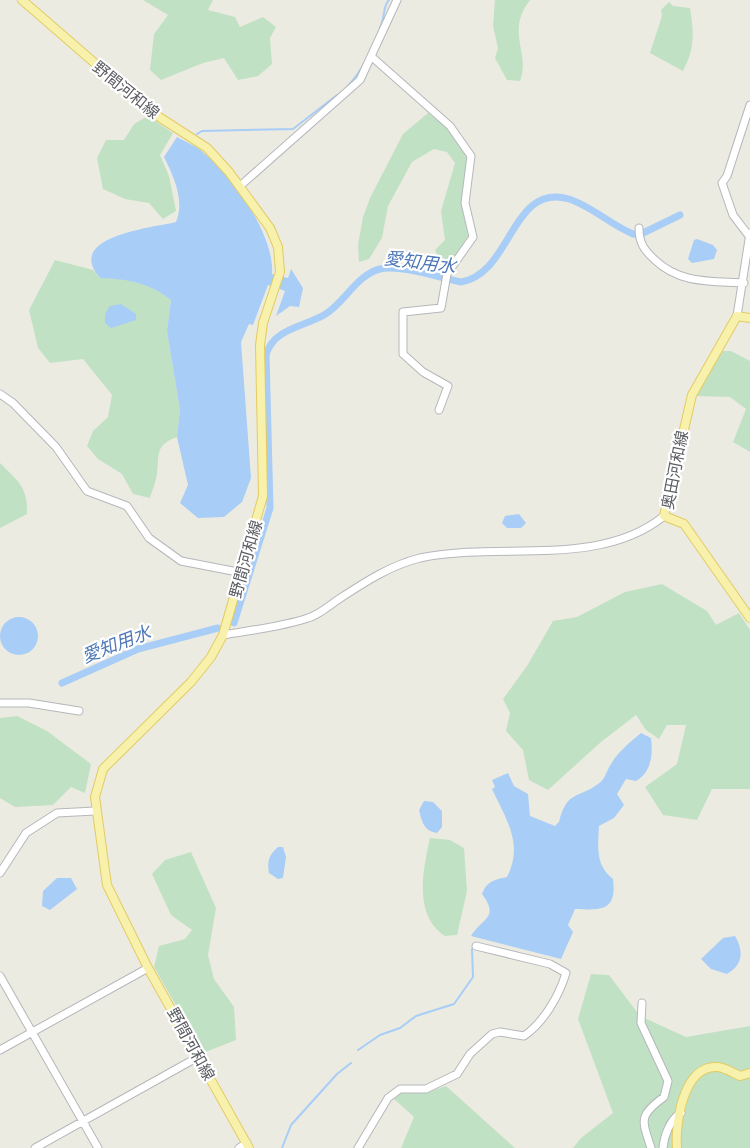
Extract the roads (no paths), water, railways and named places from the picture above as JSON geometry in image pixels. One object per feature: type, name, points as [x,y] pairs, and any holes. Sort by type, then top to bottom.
[{"type":"main road","name":"野間河和線","points":[[22,0],[150,111],[207,148],[240,186],[274,237],[280,272],[263,323],[260,345],[263,496],[243,573],[223,635],[211,657],[191,682],[103,769],[95,797],[95,811],[107,885],[148,968],[245,1146]]},
{"type":"main road","points":[[737,316],[750,318]]},
{"type":"main road","name":"奥田河和線","points":[[737,316],[692,395],[664,516],[684,524],[750,618]]},
{"type":"main road","points":[[677,1148],[676,1133],[686,1089],[693,1078],[707,1069],[717,1067],[740,1076],[750,1073]]},
{"type":"street","points":[[240,186],[344,97],[360,80],[397,0]]},
{"type":"street","points":[[372,57],[450,126],[471,156],[465,203],[473,237],[447,274],[441,308],[410,309],[403,312],[403,354],[423,372],[448,386],[439,410]]},
{"type":"street","points":[[737,316],[744,283],[749,235],[733,215],[722,188],[750,105]]},
{"type":"street","points":[[639,228],[639,240],[645,250],[668,272],[686,279],[744,283]]},
{"type":"street","points":[[0,394],[13,403],[56,447],[87,490],[127,506],[149,538],[181,561],[243,573]]},
{"type":"street","points":[[223,635],[310,618],[399,564],[422,558],[504,550],[587,549],[628,536],[664,516]]},
{"type":"street","points":[[0,703],[29,703],[80,711]]},
{"type":"street","points":[[0,873],[26,833],[57,813],[95,811]]},
{"type":"street","points":[[358,1148],[388,1098],[400,1089],[426,1089],[457,1074],[470,1054],[492,1035],[500,1032],[524,1036],[537,1027],[562,985],[566,973],[550,964],[476,946]]},
{"type":"street","points":[[0,1050],[148,968]]},
{"type":"street","points":[[0,976],[98,1148]]},
{"type":"street","points":[[642,1003],[641,1023],[668,1081],[664,1097],[647,1109],[642,1121],[651,1148]]},
{"type":"street","points":[[34,1148],[198,1057]]},
{"type":"street","points":[[663,1148],[663,1141],[674,1117],[681,1113]]},
{"type":"water","points":[[177,137],[202,151],[240,192],[267,243],[272,274],[288,278],[291,269],[303,288],[299,307],[290,306],[276,316],[285,291],[268,285],[253,325],[249,324],[241,342],[251,478],[242,502],[224,517],[198,518],[180,503],[188,485],[177,437],[180,410],[167,331],[171,300],[138,283],[100,278],[92,264],[93,253],[101,244],[115,237],[176,222],[179,197],[175,181],[164,157]]},
{"type":"water","points":[[694,240],[713,245],[717,250],[714,259],[692,263],[688,259]]},
{"type":"water","points":[[121,304],[136,314],[136,320],[111,328],[105,323],[105,314],[110,306]]},
{"type":"water","points":[[519,514],[526,523],[521,528],[507,528],[502,523],[505,516]]},
{"type":"water","points":[[19,617],[32,623],[38,636],[32,649],[19,655],[6,649],[0,636],[6,623]]},
{"type":"water","points":[[641,733],[651,738],[652,750],[648,767],[636,781],[626,779],[617,794],[624,805],[614,818],[599,826],[600,862],[613,879],[614,890],[610,903],[600,909],[575,909],[568,925],[573,932],[561,959],[471,936],[489,913],[487,902],[482,894],[486,886],[507,877],[514,854],[511,832],[492,789],[495,787],[492,780],[508,773],[514,786],[528,794],[530,816],[555,826],[570,800],[601,782],[617,755]]},
{"type":"water","points":[[424,801],[433,802],[442,811],[442,827],[437,833],[426,828],[423,822],[419,810]]},
{"type":"water","points":[[278,847],[283,847],[286,857],[283,878],[278,879],[269,873],[268,865],[269,858]]},
{"type":"water","points":[[57,878],[71,878],[77,889],[50,910],[42,906],[43,891]]},
{"type":"water","points":[[735,936],[741,952],[739,962],[727,974],[711,969],[701,959],[723,938]]},
{"type":"waterway","points":[[346,88],[358,74],[372,48],[389,0]]},
{"type":"waterway","points":[[197,134],[202,131],[293,129],[337,95]]},
{"type":"waterway","name":"愛知用水","points":[[234,623],[270,508],[266,355],[275,339],[324,315],[364,277],[380,269],[398,268],[461,282],[478,275],[491,263],[523,216],[535,204],[550,197],[577,202],[633,234],[641,234],[680,215]]},
{"type":"waterway","name":"愛知用水","points":[[62,683],[138,649],[218,628]]},
{"type":"waterway","points":[[358,1050],[380,1035],[400,1028],[416,1016],[454,1004],[473,977],[472,949]]},
{"type":"waterway","points":[[282,1148],[291,1125],[337,1074],[351,1063]]}]
